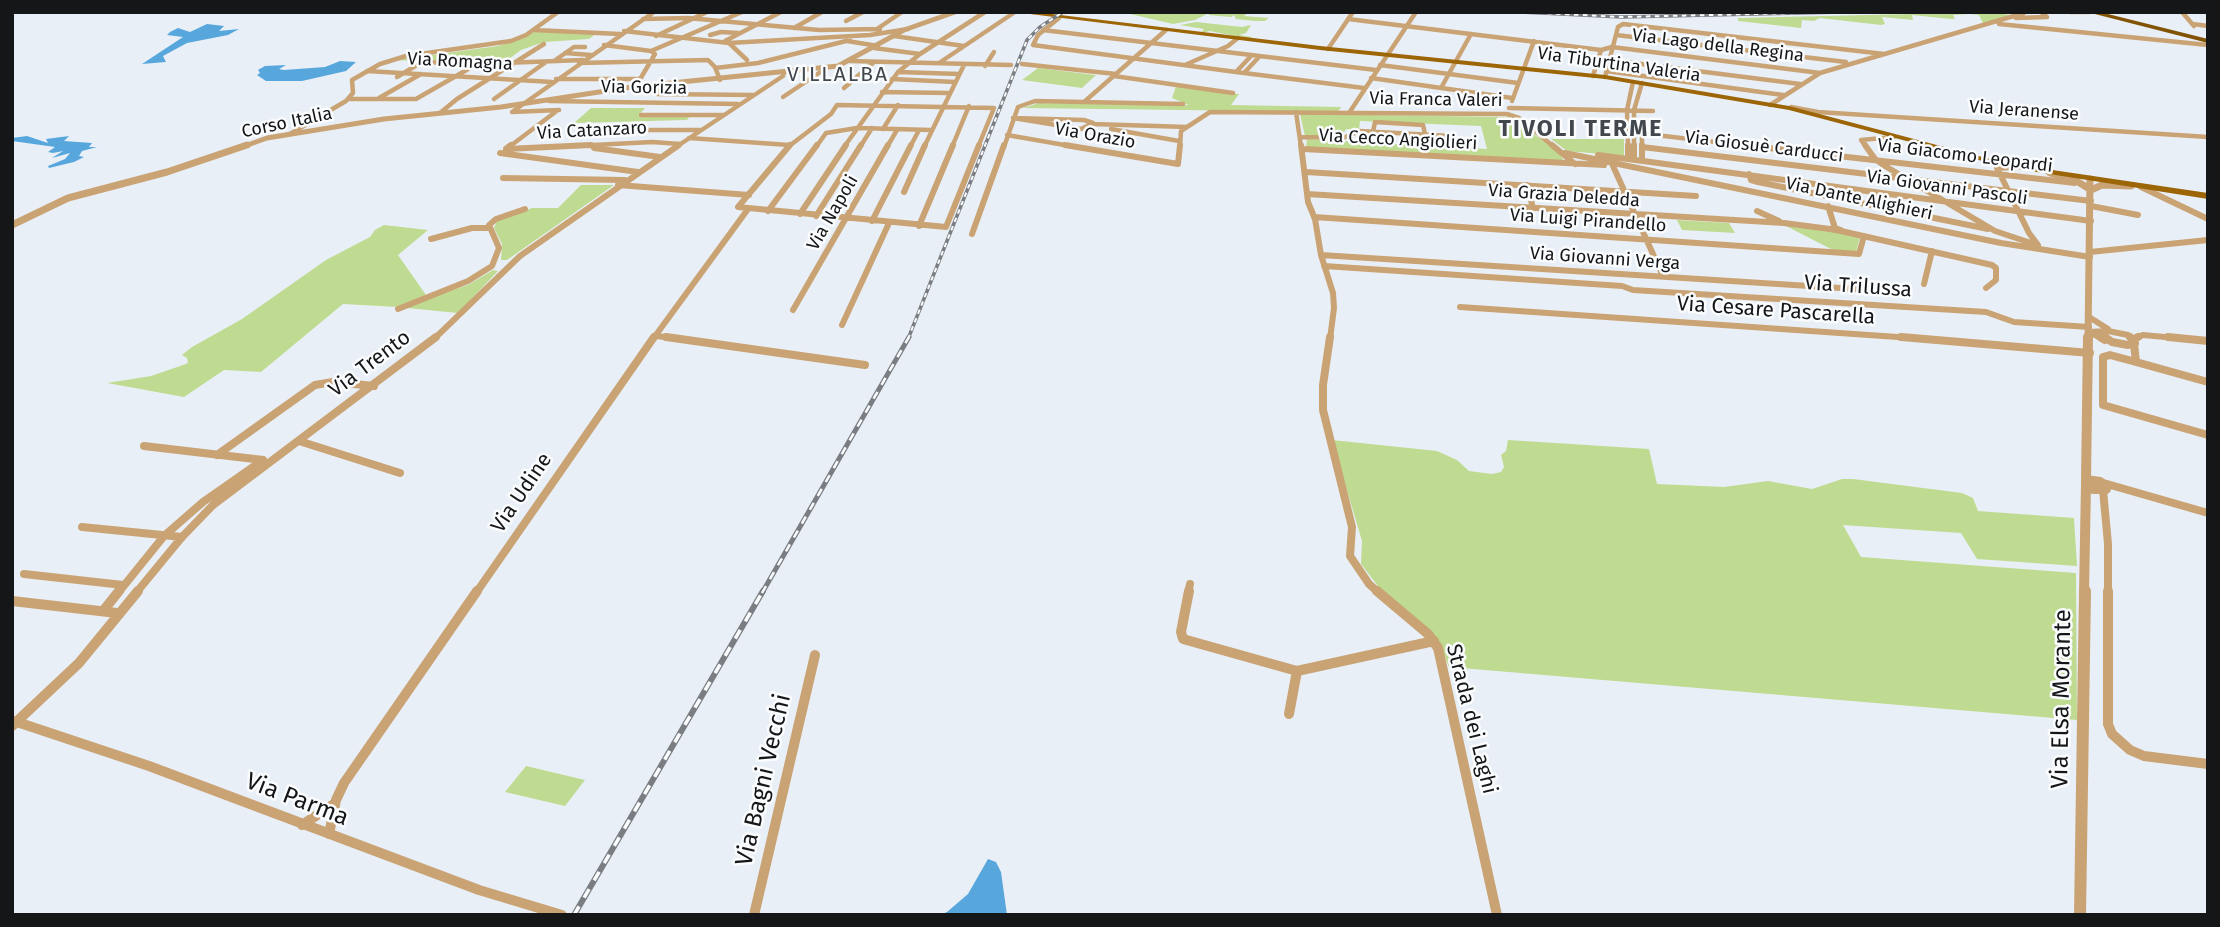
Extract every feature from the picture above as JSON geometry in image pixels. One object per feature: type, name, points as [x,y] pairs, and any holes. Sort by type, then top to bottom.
[{"type":"highway","points":[[2090,12],[2108,14],[2208,41]]},
{"type":"main road","name":"Via Tiburtina Valeria","points":[[1016,12],[1072,16],[1328,49],[1593,76],[1605,74],[1836,116],[1894,137],[2016,167],[2208,196]]},
{"type":"street","points":[[290,134],[348,99],[353,93],[352,80],[367,71],[398,58],[508,43],[534,30],[558,12]]},
{"type":"street","points":[[559,110],[513,112],[530,97],[654,12]]},
{"type":"street","points":[[656,36],[707,12]]},
{"type":"street","points":[[604,45],[651,51],[742,12]]},
{"type":"street","points":[[722,43],[782,12]]},
{"type":"street","points":[[793,28],[822,12]]},
{"type":"street","points":[[846,22],[863,12]]},
{"type":"street","points":[[877,29],[902,12]]},
{"type":"street","name":"Corso Italia","points":[[12,225],[72,196],[167,172],[264,139],[440,113],[570,100],[636,86],[720,80],[828,67],[850,61],[908,29],[955,12]]},
{"type":"street","points":[[800,214],[872,105],[898,72],[920,54],[985,12]]},
{"type":"street","points":[[937,64],[1016,12]]},
{"type":"street","points":[[1328,49],[1353,12]]},
{"type":"street","points":[[1349,113],[1416,12]]},
{"type":"street","points":[[2070,12],[2090,12]]},
{"type":"street","points":[[2182,12],[2193,25],[2208,26]]},
{"type":"street","points":[[1770,104],[1820,72],[2025,13]]},
{"type":"street","points":[[2011,18],[2045,18],[2042,13]]},
{"type":"street","points":[[643,19],[682,15],[693,19],[793,28],[908,29]]},
{"type":"street","points":[[1072,16],[1043,30],[1035,39],[1034,46],[1364,88]]},
{"type":"street","points":[[1348,19],[1601,50],[1612,47]]},
{"type":"street","points":[[1993,23],[2208,41]]},
{"type":"street","points":[[1783,95],[1605,74],[1616,35],[1622,24],[1884,54]]},
{"type":"street","points":[[715,68],[760,63],[870,35],[908,29]]},
{"type":"street","points":[[534,30],[622,33],[722,43],[870,35]]},
{"type":"street","points":[[1043,30],[1259,57],[1450,74],[1518,83]]},
{"type":"street","points":[[1084,102],[1166,30]]},
{"type":"street","points":[[710,34],[741,33]]},
{"type":"street","points":[[1441,88],[1471,34]]},
{"type":"street","points":[[1616,35],[1853,63]]},
{"type":"street","points":[[894,36],[964,46]]},
{"type":"street","points":[[1183,65],[1216,52],[1238,38]]},
{"type":"street","points":[[847,41],[920,54]]},
{"type":"street","points":[[1534,41],[1508,111],[1653,111]]},
{"type":"street","points":[[729,43],[747,60]]},
{"type":"street","points":[[440,113],[544,44]]},
{"type":"street","points":[[1809,45],[1812,71]]},
{"type":"street","points":[[553,61],[574,47],[585,47]]},
{"type":"street","name":"Via Lago della Regina","points":[[1612,47],[1820,72]]},
{"type":"street","points":[[1593,76],[1601,50]]},
{"type":"street","points":[[636,86],[655,54],[651,51]]},
{"type":"street","points":[[985,65],[994,52]]},
{"type":"street","points":[[526,56],[591,55]]},
{"type":"street","points":[[1236,72],[1251,56]]},
{"type":"street","points":[[1244,74],[1259,57]]},
{"type":"street","points":[[397,76],[422,62],[477,64],[553,61],[648,64],[708,60],[720,80]]},
{"type":"street","points":[[1610,60],[1800,84]]},
{"type":"street","points":[[850,61],[1011,65]]},
{"type":"street","points":[[494,99],[546,62]]},
{"type":"street","points":[[844,88],[874,62]]},
{"type":"street","points":[[348,99],[420,98],[477,64]]},
{"type":"street","points":[[904,191],[948,93],[964,65]]},
{"type":"street","points":[[1022,65],[1056,66],[1233,93]]},
{"type":"street","points":[[783,97],[828,67]]},
{"type":"street","name":"Via Romagna","points":[[367,71],[554,81],[640,79]]},
{"type":"street","name":"Via Trento","points":[[14,723],[79,663],[117,613],[182,537],[214,505],[268,460],[299,441],[432,342],[510,263],[638,172],[783,76],[784,72]]},
{"type":"street","points":[[898,72],[958,75]]},
{"type":"street","points":[[376,100],[421,74]]},
{"type":"street","points":[[1371,78],[1512,99]]},
{"type":"street","points":[[892,79],[955,82]]},
{"type":"street","points":[[928,93],[934,81]]},
{"type":"street","points":[[1623,165],[1631,158],[1631,110],[1638,82]]},
{"type":"street","points":[[664,84],[657,94],[753,95]]},
{"type":"street","points":[[881,92],[948,93]]},
{"type":"street","points":[[530,97],[538,102]]},
{"type":"street","points":[[503,151],[570,100]]},
{"type":"street","name":"Via Gorizia","points":[[570,100],[738,104]]},
{"type":"street","points":[[972,234],[1018,107],[1030,102],[1183,104]]},
{"type":"street","name":"Via Udine","points":[[329,834],[335,804],[346,780],[587,431],[745,209],[738,207],[789,145],[803,132],[831,114],[837,105],[872,105]]},
{"type":"street","points":[[745,209],[942,228],[947,226],[993,108],[872,105]]},
{"type":"street","points":[[883,129],[898,105]]},
{"type":"street","points":[[919,226],[969,107]]},
{"type":"street","name":"Via Franca Valeri","points":[[1187,127],[1210,112],[1508,111],[1575,164]]},
{"type":"street","name":"Strada dei Laghi","points":[[1296,112],[1307,194],[1334,306],[1323,385],[1323,410],[1352,527],[1350,556],[1369,584],[1434,641],[1452,706],[1497,915]]},
{"type":"street","points":[[641,115],[723,115]]},
{"type":"street","name":"Via Jeranense","points":[[1836,116],[2208,140]]},
{"type":"street","name":"Via Jeranense","points":[[1836,116],[2061,127],[2208,140]]},
{"type":"street","points":[[1013,118],[1086,120],[1093,122],[1091,125]]},
{"type":"street","points":[[1013,118],[1079,129],[1091,125],[1187,127]]},
{"type":"street","points":[[1046,124],[1051,119]]},
{"type":"street","points":[[1373,132],[1375,122],[1423,125],[1425,134]]},
{"type":"street","points":[[1091,125],[1179,141],[1181,131],[1187,127]]},
{"type":"street","points":[[2061,127],[2067,133]]},
{"type":"street","points":[[768,211],[825,134],[857,128],[932,130]]},
{"type":"street","points":[[816,216],[872,128]]},
{"type":"street","points":[[604,130],[700,130]]},
{"type":"street","name":"Via Napoli","points":[[793,310],[897,130]]},
{"type":"street","points":[[872,221],[919,130]]},
{"type":"street","points":[[1301,137],[1340,138],[1356,132],[1450,136]]},
{"type":"street","name":"Via Giacomo Leopardi","points":[[1642,147],[1643,134],[2074,183]]},
{"type":"street","name":"Via Orazio","points":[[1007,135],[1178,164],[1179,141]]},
{"type":"street","points":[[1894,137],[1861,139],[1875,159],[1995,230],[2012,238],[2073,253]]},
{"type":"street","points":[[689,138],[789,145]]},
{"type":"street","name":"Via Catanzaro","points":[[503,151],[657,141],[680,144]]},
{"type":"street","points":[[573,145],[660,157]]},
{"type":"street","points":[[1642,147],[1642,159]]},
{"type":"street","name":"Via Giosuè Carducci","points":[[1642,147],[2008,191],[2091,204],[2138,215]]},
{"type":"street","name":"Via Cecco Angiolieri","points":[[1303,149],[1623,165]]},
{"type":"street","points":[[503,151],[638,172]]},
{"type":"street","points":[[1808,152],[1824,196]]},
{"type":"street","name":"Via Giovanni Pascoli","points":[[1564,153],[1642,159],[2091,221]]},
{"type":"street","name":"Via Dante Alighieri","points":[[1564,153],[2023,247],[2090,255],[2208,240]]},
{"type":"street","points":[[1773,162],[1777,178]]},
{"type":"street","points":[[1613,166],[1663,276]]},
{"type":"street","points":[[2016,167],[1997,167],[2018,212],[2038,245]]},
{"type":"street","points":[[2035,170],[2072,179],[2091,190],[2106,185],[2146,187],[2208,219]]},
{"type":"street","points":[[1306,172],[1696,196]]},
{"type":"street","points":[[1749,174],[1754,181],[1995,230]]},
{"type":"street","points":[[503,178],[622,183],[749,195]]},
{"type":"street","name":"Via Elsa Morante","points":[[2080,915],[2090,350],[2090,178]]},
{"type":"street","points":[[1527,185],[1533,208]]},
{"type":"street","name":"Via Grazia Deledda","points":[[1307,194],[1820,226],[1994,266],[1996,282],[1986,288]]},
{"type":"street","points":[[1828,206],[1835,229]]},
{"type":"street","points":[[489,228],[496,219],[525,209]]},
{"type":"street","points":[[1756,211],[1784,223]]},
{"type":"street","name":"Via Luigi Pirandello","points":[[1314,217],[1859,254],[1864,236]]},
{"type":"street","points":[[842,325],[889,223]]},
{"type":"street","points":[[431,239],[472,228],[489,228]]},
{"type":"street","points":[[489,228],[499,248],[495,263]]},
{"type":"street","points":[[1924,284],[1931,251]]},
{"type":"street","name":"Via Giovanni Verga","points":[[1321,255],[1888,291]]},
{"type":"street","points":[[398,309],[468,281],[495,263],[510,263]]},
{"type":"street","name":"Via Trilussa","points":[[1324,266],[1626,286],[1633,290],[1986,312],[2016,322],[2089,325]]},
{"type":"street","name":"Via Cesare Pascarella","points":[[1460,307],[2090,350],[2098,343],[2115,343]]},
{"type":"street","points":[[2089,325],[2111,331]]},
{"type":"street","points":[[2089,325],[2111,331],[2134,345]]},
{"type":"street","points":[[2089,325],[2115,343]]},
{"type":"street","points":[[2111,331],[2102,335],[2115,343],[2134,345]]},
{"type":"street","points":[[2134,345],[2144,335],[2208,341]]},
{"type":"street","points":[[657,336],[865,365]]},
{"type":"street","points":[[2134,345],[2136,362]]},
{"type":"street","points":[[2208,382],[2110,355],[2103,357],[2103,405],[2208,435]]},
{"type":"street","points":[[217,454],[315,385],[333,382],[374,386]]},
{"type":"street","points":[[299,441],[400,473]]},
{"type":"street","points":[[144,446],[268,460]]},
{"type":"street","points":[[103,611],[164,536],[206,500],[268,460]]},
{"type":"street","points":[[2086,482],[2208,513]]},
{"type":"street","points":[[2103,487],[2108,544],[2108,724],[2112,734],[2130,750],[2144,756],[2208,764]]},
{"type":"street","points":[[82,527],[182,537]]},
{"type":"street","points":[[24,574],[123,585]]},
{"type":"street","points":[[1189,584],[1181,632],[1183,639],[1297,671],[1434,641]]},
{"type":"street","points":[[12,601],[117,613]]},
{"type":"street","name":"Via Bagni Vecchi","points":[[754,915],[815,655]]},
{"type":"street","points":[[1289,713],[1297,671]]},
{"type":"street","name":"Via Parma","points":[[14,723],[149,766],[491,894],[562,915]]},
{"type":"street","points":[[302,825],[335,804]]},
{"type":"green space","points":[[1249,12],[1244,16],[1269,18],[1255,21],[1236,19],[1234,15],[1208,15],[1212,13],[1209,13],[1195,20],[1173,24],[1126,13]]},
{"type":"green space","points":[[1997,12],[2012,16],[1984,25],[1979,15],[1970,14],[1953,15],[1955,19],[1912,15],[1913,20],[1882,17],[1885,24],[1881,25],[1820,18],[1814,21],[1802,20],[1801,28],[1738,21],[1738,18]]},
{"type":"green space","points":[[1196,22],[1242,27],[1251,25],[1246,33],[1239,35],[1252,37],[1249,39],[1210,31],[1201,33],[1204,29],[1180,25]]},
{"type":"green space","points":[[534,32],[597,33],[589,39],[544,42],[521,50],[509,59],[486,60],[481,63],[394,60],[498,46]]},
{"type":"green space","points":[[1038,68],[1096,75],[1082,88],[1022,80]]},
{"type":"green space","points":[[1176,86],[1239,94],[1231,105],[1341,107],[1338,112],[1023,108],[1039,103],[1189,105],[1172,98]]},
{"type":"green space","points":[[591,108],[645,108],[638,116],[690,116],[687,120],[574,123]]},
{"type":"green space","points":[[1300,114],[1510,117],[1560,153],[1564,162],[1306,148],[1307,139],[1487,149],[1481,126],[1360,121],[1359,130],[1346,129],[1341,137],[1305,136]]},
{"type":"green space","points":[[1551,139],[1624,139],[1624,156],[1567,151]]},
{"type":"green space","points":[[581,185],[614,185],[507,260],[501,260],[502,244],[494,228],[497,221],[532,208],[558,208]]},
{"type":"green space","points":[[1677,220],[1729,223],[1735,233],[1682,230]]},
{"type":"green space","points":[[384,225],[428,230],[398,255],[426,295],[398,307],[343,304],[261,372],[224,370],[184,397],[107,383],[151,376],[188,363],[187,358],[182,355],[192,347],[242,319],[326,260],[370,237]]},
{"type":"green space","points":[[1786,226],[1819,228],[1860,237],[1856,252],[1835,251]]},
{"type":"green space","points":[[493,270],[498,271],[458,313],[407,308],[468,285]]},
{"type":"green space","points":[[1332,440],[1437,451],[1457,460],[1469,471],[1492,474],[1501,472],[1504,467],[1501,455],[1506,451],[1508,440],[1649,449],[1657,484],[1724,487],[1768,481],[1812,489],[1842,479],[1853,479],[1962,493],[1973,498],[1978,511],[2074,518],[2077,566],[1977,559],[1961,533],[1843,525],[1861,557],[2076,573],[2077,720],[1449,667],[1439,643],[1381,590],[1361,564],[1362,541]]},
{"type":"green space","points":[[526,766],[585,780],[565,806],[505,792]]},
{"type":"water","points":[[207,24],[224,26],[219,31],[239,29],[228,35],[187,43],[163,56],[166,62],[142,64],[183,37],[167,35],[170,32],[178,28],[190,32]]},
{"type":"water","points":[[340,61],[356,62],[346,71],[302,81],[266,81],[257,75],[260,73],[258,70],[265,66],[286,65],[279,69],[284,70],[325,67]]},
{"type":"water","points":[[27,136],[48,143],[46,139],[69,136],[64,141],[92,143],[89,147],[97,147],[82,151],[79,156],[84,157],[74,162],[49,168],[48,166],[65,159],[70,153],[52,158],[63,151],[53,153],[48,152],[55,147],[12,141],[12,138]]},
{"type":"water","points":[[988,859],[996,862],[1001,872],[1007,915],[940,915],[968,894]]},
{"type":"railway","points":[[908,338],[1027,40],[1040,27],[1063,12]]},
{"type":"railway","points":[[1520,12],[1622,17],[1844,12]]},
{"type":"railway","points":[[762,593],[908,338]]},
{"type":"railway","points":[[574,915],[763,591]]},
{"type":"district","name":"VILLALBA","points":[[838,75]]},
{"type":"district","name":"TIVOLI TERME","points":[[1581,130]]}]
